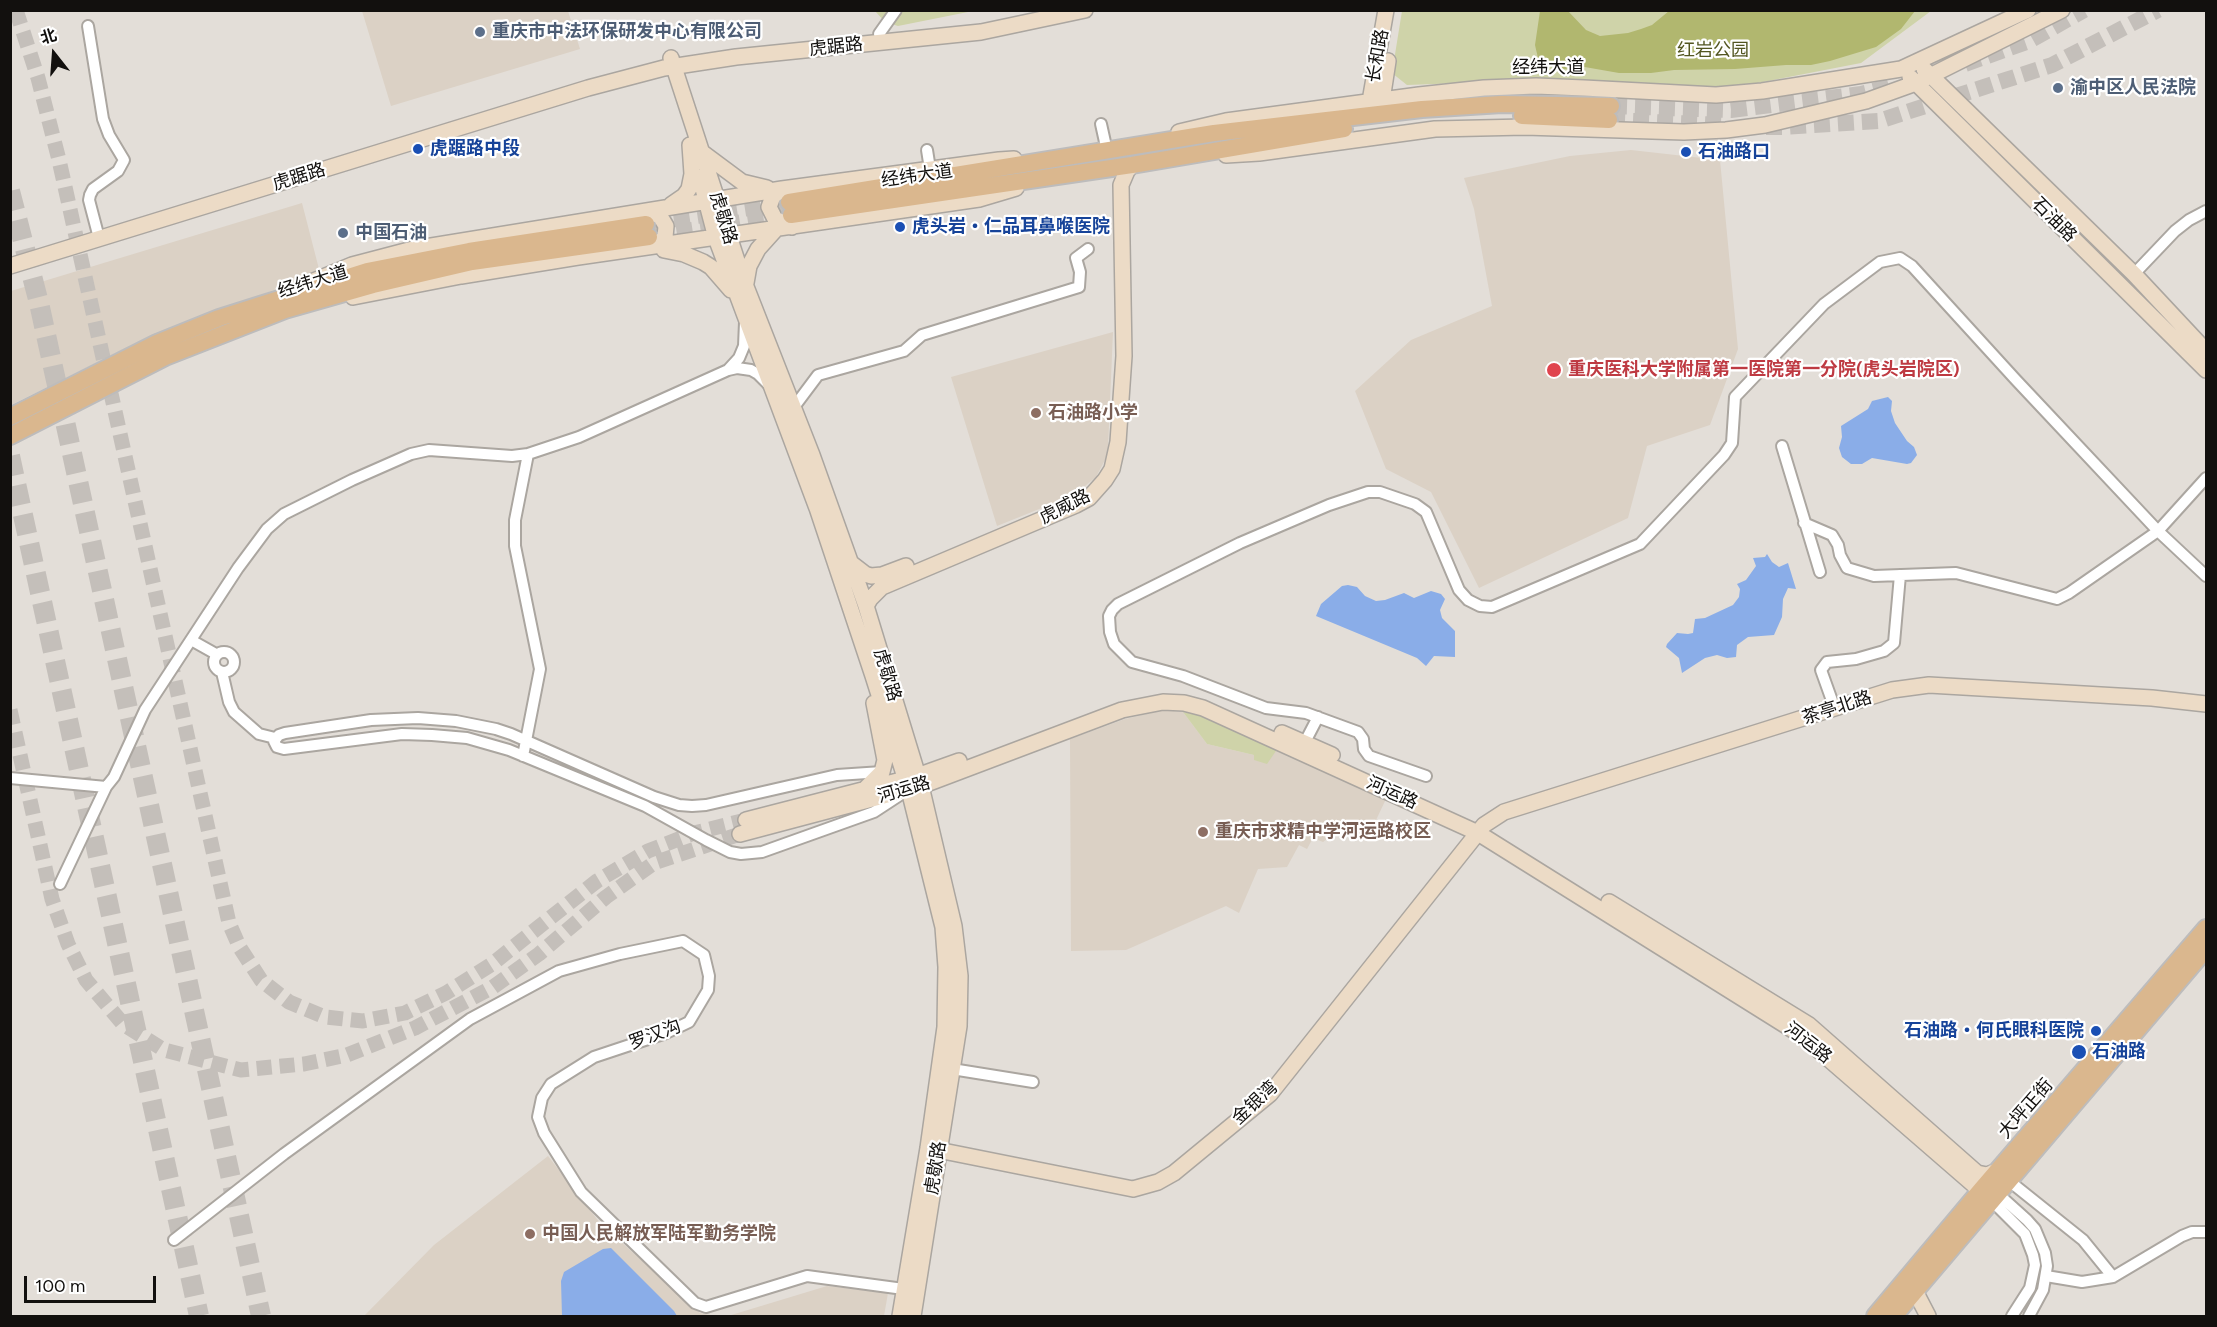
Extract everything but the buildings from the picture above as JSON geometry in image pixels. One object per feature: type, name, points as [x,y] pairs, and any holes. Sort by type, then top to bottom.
[{"type":"main road","name":"虎踞路","points":[[10,267],[668,63],[734,49],[980,23],[1050,10]]},
{"type":"main road","name":"虎踞路","points":[[668,63],[981,32],[1085,10]]},
{"type":"main road","name":"长和路","points":[[1376,100],[1386,10]]},
{"type":"main road","name":"长和路","points":[[1376,100],[1396,10]]},
{"type":"main road","name":"经纬大道","points":[[1133,147],[1182,131],[1226,121],[1484,88],[1536,86],[1688,94],[1740,94],[1901,69],[2028,10]]},
{"type":"main road","points":[[1172,158],[1259,153],[1382,135],[1454,128],[1525,127],[1684,132],[1726,130],[1765,124],[1866,101],[1916,83],[2062,10]]},
{"type":"main road","name":"虎歇路","points":[[668,63],[741,291],[794,407],[866,606],[954,926],[960,1000],[959,1026],[952,1069],[933,1149]]},
{"type":"main road","name":"石油路","points":[[1918,63],[2134,274],[2206,351]]},
{"type":"main road","name":"石油路","points":[[1901,69],[2206,370]]},
{"type":"main road","points":[[1823,81],[1839,87],[1843,94],[1841,102],[1831,108]]},
{"type":"main road","name":"经纬大道","points":[[1502,104],[1610,113],[1423,119],[1256,142],[1049,178],[788,208],[1214,133],[1422,109],[1502,104]]},
{"type":"main road","points":[[648,230],[689,189],[697,149],[742,182],[763,188],[788,208]]},
{"type":"main road","points":[[669,207],[712,200],[788,208],[930,169],[999,160],[1059,159]]},
{"type":"main road","name":"虎威路","points":[[866,606],[882,587],[1076,505],[1093,494],[1105,480],[1116,454],[1124,356],[1121,185],[1132,165]]},
{"type":"main road","name":"虎威路","points":[[852,564],[871,576],[896,570],[1073,499],[1085,493],[1101,476],[1110,455],[1117,363],[1115,187],[1110,177],[1101,170]]},
{"type":"main road","points":[[648,230],[684,254],[711,267],[741,291],[749,266],[758,249],[776,230],[788,208]]},
{"type":"main road","name":"经纬大道","points":[[10,417],[157,344],[219,318],[367,271],[469,250],[648,230]]},
{"type":"main road","name":"经纬大道","points":[[10,436],[165,357],[285,310],[373,285],[472,262],[648,230]]},
{"type":"main road","points":[[648,230],[722,237],[776,230]]},
{"type":"main road","name":"虎歇路","points":[[741,291],[745,316],[817,508],[873,676],[913,783],[943,927],[946,967],[945,1027],[933,1149],[910,1290],[900,1317]]},
{"type":"main road","points":[[864,790],[882,772],[885,760],[874,708],[873,676]]},
{"type":"main road","name":"茶亭北路","points":[[1481,829],[1504,812],[1892,690],[1929,685],[2152,698],[2206,704]]},
{"type":"main road","name":"河运路","points":[[1990,1195],[1801,1035],[1481,829],[1203,708],[1184,703],[1162,702],[1122,710],[913,783],[743,827],[864,790],[913,783],[1120,701],[1162,694],[1205,699],[1305,742],[1481,829],[1809,1025],[1977,1173],[2003,1175]]},
{"type":"main road","name":"金银湾","points":[[933,1149],[1133,1189],[1158,1182],[1174,1173],[1270,1094],[1481,829]]},
{"type":"main road","name":"大坪正街","points":[[1894,1317],[1990,1195],[2003,1175],[2206,928]]},
{"type":"main road","name":"大坪正街","points":[[2003,1175],[2137,1032],[2206,949]]},
{"type":"main road","points":[[1953,1166],[1965,1190],[1963,1211]]},
{"type":"main road","name":"大坪正街","points":[[1875,1317],[1963,1211],[1990,1195]]},
{"type":"main road","name":"虎歇路","points":[[910,1290],[913,1317]]},
{"type":"main road","points":[[1916,1291],[1928,1317]]},
{"type":"street","points":[[879,34],[896,10]]},
{"type":"street","points":[[88,26],[103,119],[109,135],[124,160],[118,171],[93,189],[90,195],[89,200],[99,238]]},
{"type":"street","points":[[1101,124],[1107,151]]},
{"type":"street","points":[[927,150],[930,169]]},
{"type":"street","points":[[2134,274],[2175,231],[2189,220],[2206,212]]},
{"type":"street","points":[[794,407],[819,375],[904,351],[913,340],[922,335],[1079,287],[1080,272],[1076,258],[1088,249]]},
{"type":"street","points":[[1426,776],[1369,756],[1364,749],[1363,739],[1359,732],[1318,717],[1266,708],[1183,676],[1132,662],[1114,644],[1110,632],[1109,616],[1112,610],[1118,604],[1240,543],[1329,505],[1368,492],[1380,492],[1415,504],[1425,512],[1459,590],[1468,600],[1480,606],[1492,607],[1640,544],[1724,455],[1732,443],[1735,397],[1824,304],[1880,262],[1900,258],[1912,266],[2158,531],[2206,576]]},
{"type":"street","points":[[728,370],[739,358],[744,346],[745,316]]},
{"type":"street","points":[[60,884],[145,710],[238,568],[267,530],[284,514],[411,454],[429,450],[512,456],[528,453],[589,432],[728,370],[737,368],[751,370],[773,389]]},
{"type":"street","points":[[1782,446],[1820,572]]},
{"type":"street","points":[[523,756],[528,741],[540,669],[526,609],[514,532],[528,453]]},
{"type":"street","points":[[1804,523],[1832,536],[1839,544],[1840,555],[1847,568],[1874,576],[1956,573],[2057,599],[2158,531],[2206,478]]},
{"type":"street","points":[[1835,709],[1821,670],[1827,662],[1856,659],[1884,651],[1894,643],[1899,575]]},
{"type":"street","points":[[191,640],[216,654],[226,651],[234,658],[232,668],[222,672]]},
{"type":"street","points":[[216,654],[214,664],[222,672],[229,702],[234,712],[259,734],[275,738],[285,733],[371,720],[418,718],[476,724],[528,741],[665,801],[685,805],[706,805]]},
{"type":"street","points":[[1305,742],[1318,717]]},
{"type":"street","points":[[275,738],[274,744],[284,749],[386,735],[417,734],[451,736],[489,744],[645,807],[730,852],[751,854],[874,812],[913,783]]},
{"type":"street","points":[[684,828],[679,819],[681,812],[837,775],[882,772]]},
{"type":"street","points":[[10,778],[106,787]]},
{"type":"street","name":"罗汉沟","points":[[174,1240],[284,1154],[470,1019],[559,971],[620,954],[683,941],[704,955],[709,976],[708,990],[689,1022],[666,1033],[594,1057],[551,1084],[542,1098],[538,1117],[544,1133],[581,1192],[695,1303],[706,1308],[807,1276],[910,1290]]},
{"type":"street","points":[[952,1069],[1033,1082]]},
{"type":"street","points":[[2003,1175],[2010,1199],[2035,1229],[2045,1252],[2046,1276],[2043,1290],[2029,1317]]},
{"type":"street","points":[[2003,1175],[2079,1235],[2113,1277]]},
{"type":"street","points":[[1990,1195],[2027,1220]]},
{"type":"street","points":[[1990,1195],[2025,1234],[2035,1265],[2030,1287],[2012,1317]]},
{"type":"street","points":[[2046,1276],[2082,1282],[2113,1277],[2182,1236],[2192,1232],[2206,1232]]},
{"type":"shaded area","points":[[362,11],[568,11],[580,49],[391,106]]},
{"type":"shaded area","name":"重庆医科大学附属第一医院第一分院(虎头岩院区)","points":[[1631,150],[1720,160],[1738,349],[1710,425],[1647,446],[1628,518],[1479,588],[1431,492],[1386,469],[1355,391],[1411,340],[1492,306],[1474,209],[1464,178],[1570,156]]},
{"type":"shaded area","points":[[302,203],[320,273],[152,335],[11,405],[11,291]]},
{"type":"shaded area","name":"石油路小学","points":[[1113,332],[1108,448],[1106,458],[1096,477],[1074,495],[997,526],[951,377]]},
{"type":"shaded area","name":"重庆市求精中学河运路校区","points":[[1164,710],[1183,712],[1207,744],[1254,755],[1278,748],[1386,799],[1368,837],[1342,828],[1323,842],[1313,838],[1307,849],[1299,845],[1287,867],[1258,869],[1239,913],[1226,906],[1126,950],[1071,951],[1070,739],[1125,719]]},
{"type":"shaded area","name":"中国人民解放军陆军勤务学院","points":[[548,1156],[600,1223],[700,1313],[715,1316],[364,1316],[434,1245]]},
{"type":"shaded area","name":"中国人民解放军陆军勤务学院","points":[[827,1286],[888,1293],[884,1316],[728,1316]]},
{"type":"green space","points":[[978,10],[898,26],[885,22],[875,11]]},
{"type":"green space","name":"红岩公园","points":[[1402,11],[1931,11],[1861,63],[1706,93],[1545,80],[1407,85],[1392,73]]},
{"type":"green space","points":[[1540,11],[1568,11],[1586,30],[1600,36],[1641,29],[1652,25],[1669,11],[1915,11],[1901,29],[1876,47],[1811,65],[1619,73],[1579,66],[1565,69],[1550,66],[1538,58],[1535,45]]},
{"type":"green space","points":[[1183,712],[1204,716],[1278,748],[1267,764],[1254,760],[1254,755],[1207,744]]},
{"type":"water","points":[[1888,397],[1892,401],[1891,411],[1895,423],[1914,447],[1917,455],[1911,463],[1907,464],[1872,458],[1862,464],[1851,464],[1842,457],[1839,448],[1842,437],[1841,426],[1868,409],[1872,401]]},
{"type":"water","points":[[1767,554],[1779,567],[1788,563],[1796,589],[1788,588],[1783,599],[1782,617],[1774,635],[1748,637],[1737,645],[1736,657],[1727,658],[1717,655],[1705,658],[1682,673],[1679,658],[1666,647],[1667,644],[1677,633],[1693,633],[1695,619],[1705,618],[1733,605],[1739,597],[1740,589],[1737,584],[1746,580],[1756,566],[1753,558],[1765,557]]},
{"type":"water","points":[[1342,586],[1357,587],[1365,596],[1376,601],[1404,593],[1414,598],[1431,591],[1441,594],[1445,599],[1440,610],[1442,618],[1455,631],[1455,657],[1434,656],[1426,666],[1417,658],[1316,616],[1321,604]]},
{"type":"water","points":[[611,1248],[677,1316],[562,1316],[561,1281],[564,1272],[603,1249]]},
{"type":"tunnel","points":[[16,10],[38,78],[59,160],[229,923],[240,948],[261,980],[289,1002],[325,1017],[363,1021],[405,1013],[446,993],[492,964],[597,881],[648,851],[694,833],[746,820]]},
{"type":"tunnel","points":[[1965,64],[2029,41],[2084,10]]},
{"type":"tunnel","points":[[1766,127],[1879,121],[2052,65],[2158,10]]},
{"type":"tunnel","points":[[1611,106],[1731,110],[1861,94],[1889,87]]},
{"type":"tunnel","points":[[1609,120],[1722,125]]},
{"type":"tunnel","points":[[10,191],[39,303],[261,1316]]},
{"type":"tunnel","points":[[650,223],[789,202]]},
{"type":"tunnel","points":[[653,236],[787,215]]},
{"type":"tunnel","points":[[10,456],[199,1316]]},
{"type":"tunnel","points":[[10,710],[52,899],[68,944],[86,980],[123,1024],[164,1050],[241,1070],[304,1064],[347,1055],[415,1028],[493,987],[539,954],[606,897],[654,863],[740,834]]},
{"type":"place","name":"重庆市中法环保研发中心有限公司","points":[[480,32]]},
{"type":"place","name":"渝中区人民法院","points":[[2058,88]]},
{"type":"place","name":"虎踞路中段","points":[[418,149]]},
{"type":"place","name":"石油路口","points":[[1686,152]]},
{"type":"place","name":"虎头岩‧仁品耳鼻喉医院","points":[[900,227]]},
{"type":"place","name":"中国石油","points":[[343,233]]},
{"type":"place","name":"重庆医科大学附属第一医院第一分院(虎头岩院区)","points":[[1554,370]]},
{"type":"place","name":"石油路小学","points":[[1036,413]]},
{"type":"place","name":"重庆市求精中学河运路校区","points":[[1203,832]]},
{"type":"place","name":"石油路‧何氏眼科医院","points":[[2096,1031]]},
{"type":"place","name":"石油路","points":[[2079,1052]]},
{"type":"place","name":"中国人民解放军陆军勤务学院","points":[[530,1234]]}]
